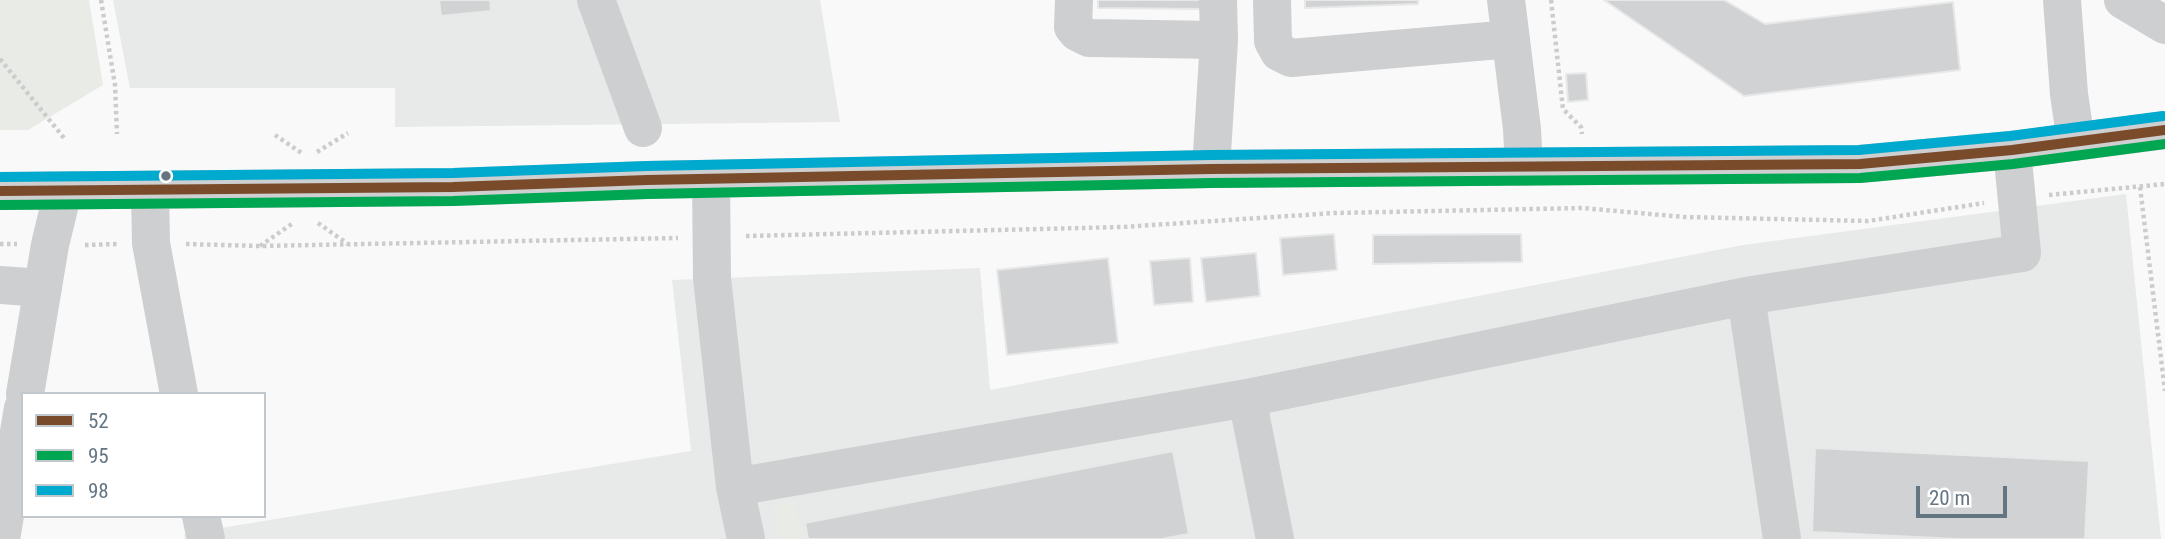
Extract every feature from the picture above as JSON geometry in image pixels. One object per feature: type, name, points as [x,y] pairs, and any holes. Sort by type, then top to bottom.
[{"type":"street","points":[[596,0],[643,128]]},
{"type":"street","points":[[1074,0],[1073,27],[1088,38],[1219,40]]},
{"type":"street","points":[[1211,169],[1219,40],[1218,0]]},
{"type":"street","points":[[1272,0],[1273,41],[1279,52],[1291,58],[1511,39]]},
{"type":"street","points":[[1506,0],[1524,167]]},
{"type":"street","points":[[2062,0],[2069,94],[2076,142]]},
{"type":"street","points":[[2123,0],[2165,25]]},
{"type":"street","points":[[0,191],[453,187],[1211,169],[1860,164],[2012,150],[2165,130]]},
{"type":"street","points":[[735,487],[1247,398],[1746,296],[2022,253],[2012,150]]},
{"type":"street","points":[[711,179],[712,278],[735,487],[746,539]]},
{"type":"street","points":[[25,392],[50,245],[63,191]]},
{"type":"street","points":[[150,191],[151,243],[179,392]]},
{"type":"street","points":[[0,285],[43,288]]},
{"type":"street","points":[[1746,296],[1782,539]]},
{"type":"street","points":[[1247,398],[1275,539]]},
{"type":"street","points":[[1,539],[21,420]]},
{"type":"street","points":[[201,518],[206,539]]},
{"type":"path","points":[[101,0],[115,85],[117,134]]},
{"type":"path","points":[[1551,0],[1563,109],[1581,127]]},
{"type":"path","points":[[0,59],[64,138]]},
{"type":"path","points":[[275,135],[308,158],[348,133]]},
{"type":"path","points":[[0,244],[151,243],[260,246],[712,237],[1122,226],[1335,213],[1582,208],[1684,217],[1868,221],[2017,198],[2165,184]]},
{"type":"path","points":[[2140,187],[2165,391]]},
{"type":"path","points":[[260,246],[296,221]]},
{"type":"path","points":[[316,222],[348,245]]},
{"type":"shaded area","points":[[0,0],[89,0],[103,85],[28,130],[0,130]]},
{"type":"shaded area","points":[[113,0],[820,0],[840,122],[395,127],[395,88],[130,88]]},
{"type":"shaded area","points":[[2126,194],[2161,539],[185,539],[184,534],[691,451],[672,280],[980,268],[990,390],[1743,245]]},
{"type":"shaded area","points":[[795,501],[802,539],[778,539],[772,505]]},
{"type":"building","points":[[439,0],[490,0],[491,11],[441,16]]},
{"type":"building","points":[[1098,0],[1204,0],[1204,9],[1098,8]]},
{"type":"building","points":[[1305,0],[1418,0],[1418,4],[1305,8]]},
{"type":"building","points":[[1604,0],[1724,0],[1765,24],[1953,2],[1960,70],[1744,96]]},
{"type":"building","points":[[1586,73],[1588,100],[1568,102],[1566,74]]},
{"type":"building","points":[[1334,234],[1337,270],[1283,275],[1280,238]]},
{"type":"building","points":[[1521,234],[1522,262],[1373,264],[1373,235]]},
{"type":"building","points":[[1256,253],[1260,296],[1206,302],[1201,258]]},
{"type":"building","points":[[1108,258],[1118,343],[1007,355],[997,270]]},
{"type":"building","points":[[1190,258],[1193,302],[1154,305],[1150,261]]},
{"type":"building","points":[[1815,448],[2089,461],[2085,539],[1958,539],[1812,532]]},
{"type":"building","points":[[1173,451],[1189,534],[1162,539],[808,539],[805,523]]},
{"type":"transit line","name":"98","points":[[0,177],[453,173],[647,166],[1211,155],[1859,150],[2010,136],[2163,116]]},
{"type":"transit line","name":"52","points":[[0,191],[453,187],[647,180],[1211,169],[1860,164],[2012,150],[2165,130]]},
{"type":"transit line","name":"95","points":[[0,205],[453,201],[647,194],[1211,183],[1860,178],[2013,164],[2165,144]]}]
